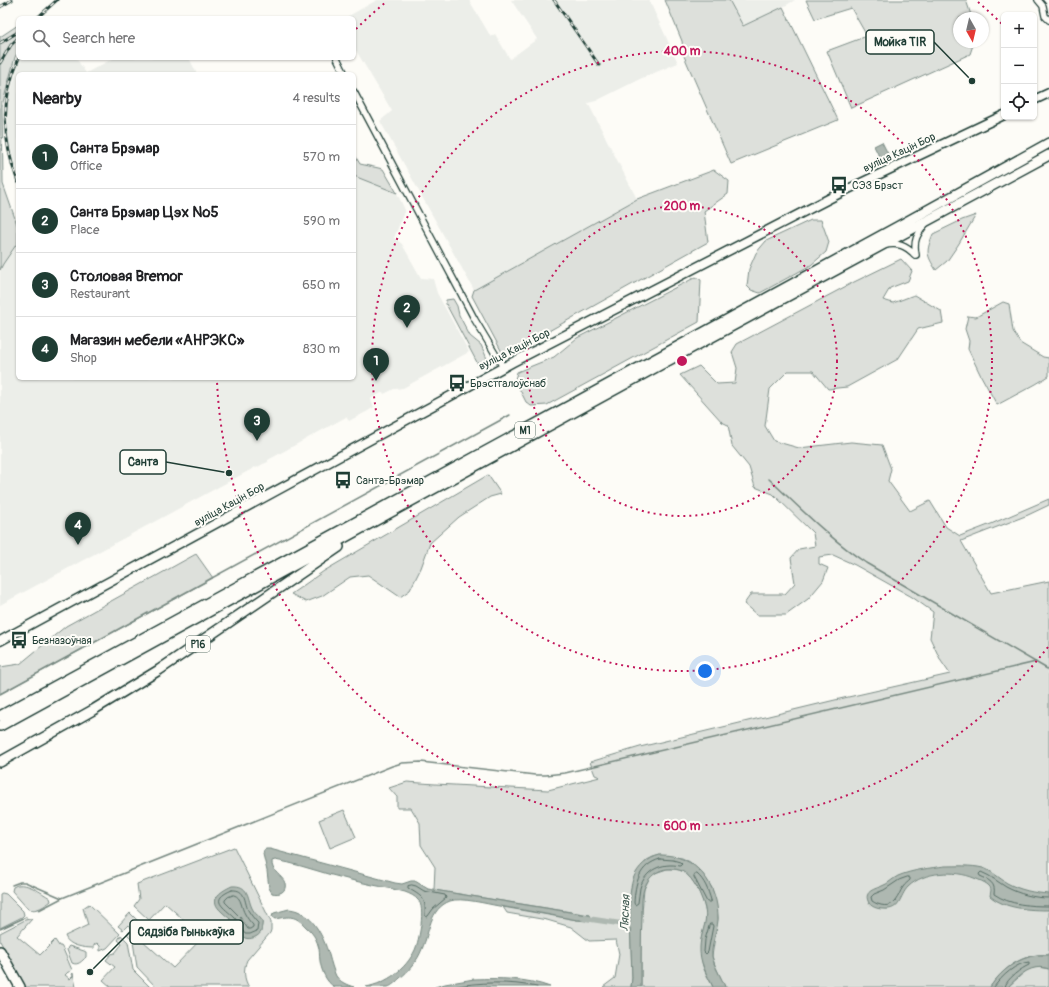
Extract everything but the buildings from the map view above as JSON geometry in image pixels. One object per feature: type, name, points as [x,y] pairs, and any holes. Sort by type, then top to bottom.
[{"type":"main road","points":[[1037,99],[1049,93]]},
{"type":"main road","name":"вуліца Кацін Бор","points":[[0,641],[503,367],[842,192],[1001,116]]},
{"type":"main road","name":"М1","points":[[0,716],[1049,143]]},
{"type":"main road","name":"М1","points":[[0,726],[660,365],[1049,155]]},
{"type":"main road","name":"Р16","points":[[0,762],[93,710],[159,670],[304,570],[389,514]]},
{"type":"main road","points":[[0,951],[20,987]]},
{"type":"street","points":[[1038,0],[1043,6],[1045,16],[1049,20]]},
{"type":"street","points":[[338,60],[344,72]]},
{"type":"street","points":[[356,96],[475,320],[503,367]]},
{"type":"street","points":[[879,246],[893,244],[906,246],[916,255],[914,242],[917,235],[930,219]]},
{"type":"shaded area","points":[[377,0],[469,0],[491,37],[495,34],[510,59],[537,39],[511,0],[649,0],[678,63],[642,78],[596,101],[588,103],[637,199],[474,290],[380,121],[392,111],[356,50],[356,16],[349,16]]},
{"type":"shaded area","points":[[665,0],[729,0],[743,26],[783,7],[838,120],[731,164],[684,56],[682,41]]},
{"type":"shaded area","points":[[729,0],[795,0],[743,26]]},
{"type":"shaded area","points":[[806,0],[966,0],[970,12],[953,12],[953,48],[972,48],[970,54],[851,108],[827,51],[867,36],[851,8],[815,19]]},
{"type":"shaded area","points":[[16,26],[16,55],[2,106],[3,184],[16,221],[16,245],[0,270],[0,37]]},
{"type":"shaded area","points":[[20,60],[77,60],[85,72],[16,72]]},
{"type":"shaded area","points":[[110,60],[190,60],[196,72],[88,72]]},
{"type":"shaded area","points":[[16,73],[16,169],[9,143],[7,124],[9,95]]},
{"type":"shaded area","points":[[356,157],[360,164],[383,169],[397,193],[405,210],[394,238],[402,244],[421,278],[433,279],[437,293],[469,352],[403,388],[394,389],[384,394],[383,392],[370,399],[374,407],[368,411],[349,421],[346,417],[268,460],[268,462],[256,468],[255,467],[0,605],[0,199],[16,233],[16,380],[356,380]]},
{"type":"shaded area","points":[[356,157],[360,164],[383,169],[397,193],[356,177]]},
{"type":"shaded area","points":[[714,170],[729,181],[728,194],[704,211],[708,242],[504,356],[472,296],[474,290],[637,199]]},
{"type":"shaded area","points":[[976,215],[947,261],[936,270],[928,253],[933,234]]},
{"type":"shaded area","points":[[811,220],[821,220],[829,242],[826,252],[811,265],[760,293],[751,290],[747,286],[749,269],[756,253],[766,241]]},
{"type":"shaded area","points":[[901,259],[912,271],[908,281],[890,288],[883,300],[893,303],[914,295],[941,311],[943,323],[918,329],[898,359],[847,387],[828,389],[813,371],[788,371],[770,389],[765,426],[774,441],[799,448],[851,442],[882,445],[891,469],[888,481],[910,511],[930,501],[946,527],[960,536],[1049,499],[1049,505],[1028,515],[961,541],[991,593],[1049,581],[1049,955],[1031,956],[1015,963],[1001,974],[990,987],[725,987],[712,956],[718,918],[712,888],[702,873],[690,862],[682,858],[660,855],[647,860],[634,878],[632,886],[630,906],[631,987],[603,987],[615,978],[619,954],[616,940],[589,941],[571,927],[547,920],[507,913],[503,907],[586,921],[590,915],[434,890],[435,867],[421,845],[420,823],[411,808],[397,808],[397,797],[389,788],[407,782],[548,790],[600,777],[595,775],[590,762],[640,747],[950,674],[941,661],[930,638],[933,612],[912,597],[855,565],[833,555],[819,557],[819,564],[828,568],[823,581],[808,599],[786,615],[757,615],[744,604],[751,594],[785,594],[795,583],[791,558],[799,549],[815,546],[813,533],[773,494],[755,487],[749,467],[732,446],[728,425],[722,422],[680,375],[699,366],[717,384],[735,383],[737,368],[732,352],[737,344],[852,283]]},
{"type":"shaded area","points":[[696,277],[701,280],[699,322],[547,405],[531,406],[526,402],[515,380],[517,372],[554,357],[577,338]]},
{"type":"shaded area","points":[[453,299],[457,306],[459,315],[470,336],[481,345],[488,361],[486,365],[480,368],[446,304],[446,300]]},
{"type":"shaded area","points":[[1003,302],[1009,304],[1013,331],[1020,343],[1043,357],[1049,358],[1049,376],[997,405],[968,349],[969,341],[965,329],[968,316],[976,317]]},
{"type":"shaded area","points":[[488,475],[501,494],[490,497],[459,517],[430,543],[421,568],[410,590],[400,597],[368,575],[350,577],[322,596],[306,602],[291,594],[324,571]]},
{"type":"shaded area","points":[[196,554],[213,578],[0,694],[0,667],[20,664],[66,626]]},
{"type":"shaded area","points":[[344,810],[356,837],[330,848],[319,820]]},
{"type":"shaded area","points":[[234,847],[271,922],[270,933],[247,960],[245,974],[249,987],[156,987],[137,967],[133,942],[137,939],[142,940],[173,968],[203,937],[165,903],[149,920],[134,906],[139,899],[137,884]]},
{"type":"shaded area","points":[[667,869],[680,870],[687,874],[695,885],[704,904],[706,916],[701,942],[701,951],[705,971],[713,987],[641,987],[641,925],[644,889],[650,877],[655,873]]},
{"type":"shaded area","points":[[17,885],[26,885],[34,888],[50,898],[51,901],[43,907],[34,910],[28,909],[12,891],[13,887]]},
{"type":"shaded area","points":[[0,894],[6,894],[23,911],[24,915],[0,928]]},
{"type":"shaded area","points":[[89,904],[120,934],[107,948],[100,951],[100,946],[97,943],[94,945],[94,948],[81,947],[69,942],[65,936],[88,925],[83,908]]},
{"type":"shaded area","points":[[130,913],[143,926],[131,938],[127,934],[132,929],[128,925],[123,930],[118,926]]},
{"type":"shaded area","points":[[32,919],[17,936],[40,955],[55,940],[63,949],[72,970],[65,975],[70,979],[73,976],[73,973],[76,987],[25,987],[0,941],[0,933],[25,920]]},
{"type":"shaded area","points":[[121,935],[128,942],[133,970],[150,987],[111,987],[103,980],[115,967],[106,960],[111,954],[115,953],[122,944],[118,940]]},
{"type":"shaded area","points":[[69,946],[86,952],[86,957],[78,963],[72,963],[67,950]]},
{"type":"shaded area","points":[[1038,967],[1049,969],[1049,987],[1008,987],[1028,969]]},
{"type":"water","points":[[882,142],[890,158],[882,162],[874,146]]},
{"type":"water","points":[[266,849],[395,883],[402,884],[415,881],[428,889],[590,915],[591,918],[589,920],[577,920],[474,901],[450,901],[438,909],[434,915],[420,953],[416,961],[407,972],[388,987],[366,987],[388,979],[401,969],[411,957],[417,946],[422,917],[418,900],[414,896],[405,892],[350,880],[295,864],[275,860],[272,861],[273,868],[284,880],[285,889],[277,894],[272,893],[269,888],[263,854],[264,850]]},
{"type":"water","points":[[660,855],[673,856],[684,860],[703,874],[710,884],[717,907],[718,920],[712,947],[712,956],[725,987],[713,987],[702,963],[700,947],[706,915],[699,892],[693,881],[685,873],[680,870],[664,869],[655,873],[648,880],[642,896],[641,987],[631,987],[630,894],[633,879],[641,866],[651,858]]},
{"type":"water","points":[[968,866],[983,868],[1017,888],[1049,894],[1049,910],[1018,908],[1003,904],[990,896],[990,888],[984,882],[966,875],[949,873],[931,875],[915,882],[908,887],[899,902],[893,908],[877,908],[870,905],[868,901],[867,898],[871,891],[898,876],[927,868]]},
{"type":"water","points":[[232,886],[242,887],[246,892],[252,908],[262,921],[261,932],[254,938],[247,939],[243,937],[234,923],[218,908],[216,904],[219,894]]},
{"type":"water","points":[[289,909],[304,914],[310,919],[320,933],[336,976],[344,983],[354,987],[335,987],[324,976],[316,940],[312,933],[299,920],[292,917],[275,919],[272,917],[274,913]]},
{"type":"water","points":[[1038,955],[1049,955],[1049,969],[1037,968],[1026,971],[1008,987],[990,987],[1005,970],[1017,962]]},
{"type":"water","points":[[474,979],[522,980],[550,987],[435,987]]},
{"type":"waterway","points":[[0,694],[510,415]]},
{"type":"waterway","points":[[769,479],[828,534],[866,563],[1049,670]]},
{"type":"waterway","points":[[39,910],[62,898],[402,763],[421,762],[535,775],[565,773],[1036,662]]},
{"type":"waterway","points":[[12,885],[25,882],[62,898]]},
{"type":"waterway","points":[[0,929],[26,917]]},
{"type":"waterway","name":"Лясная","points":[[583,918],[636,926]]},
{"type":"railway","points":[[0,7],[12,0]]},
{"type":"railway","points":[[39,16],[57,0]]},
{"type":"railway","points":[[554,0],[599,65]]},
{"type":"railway","points":[[0,43],[16,33]]},
{"type":"railway","points":[[0,63],[11,45],[16,40]]},
{"type":"railway","points":[[16,176],[9,151],[5,120],[9,89],[18,60]]},
{"type":"place","name":"Мойка TIR","points":[[972,81]]},
{"type":"place","name":"СЭЗ Брэст","points":[[839,185]]},
{"type":"place","name":"Санта Брэмар Цэх №5","points":[[407,328]]},
{"type":"place","name":"Санта Брэмар","points":[[376,381]]},
{"type":"place","name":"Брэстгалоўснаб","points":[[457,383]]},
{"type":"place","name":"Столовая Bremor","points":[[257,441]]},
{"type":"place","name":"Санта","points":[[229,473]]},
{"type":"place","name":"Санта-Брэмар","points":[[343,480]]},
{"type":"place","name":"Магазин мебели «АНРЭКС»","points":[[78,545]]},
{"type":"place","name":"Безназоўная","points":[[19,640]]},
{"type":"place","name":"Сядзіба Рынькаўка","points":[[90,972]]}]
